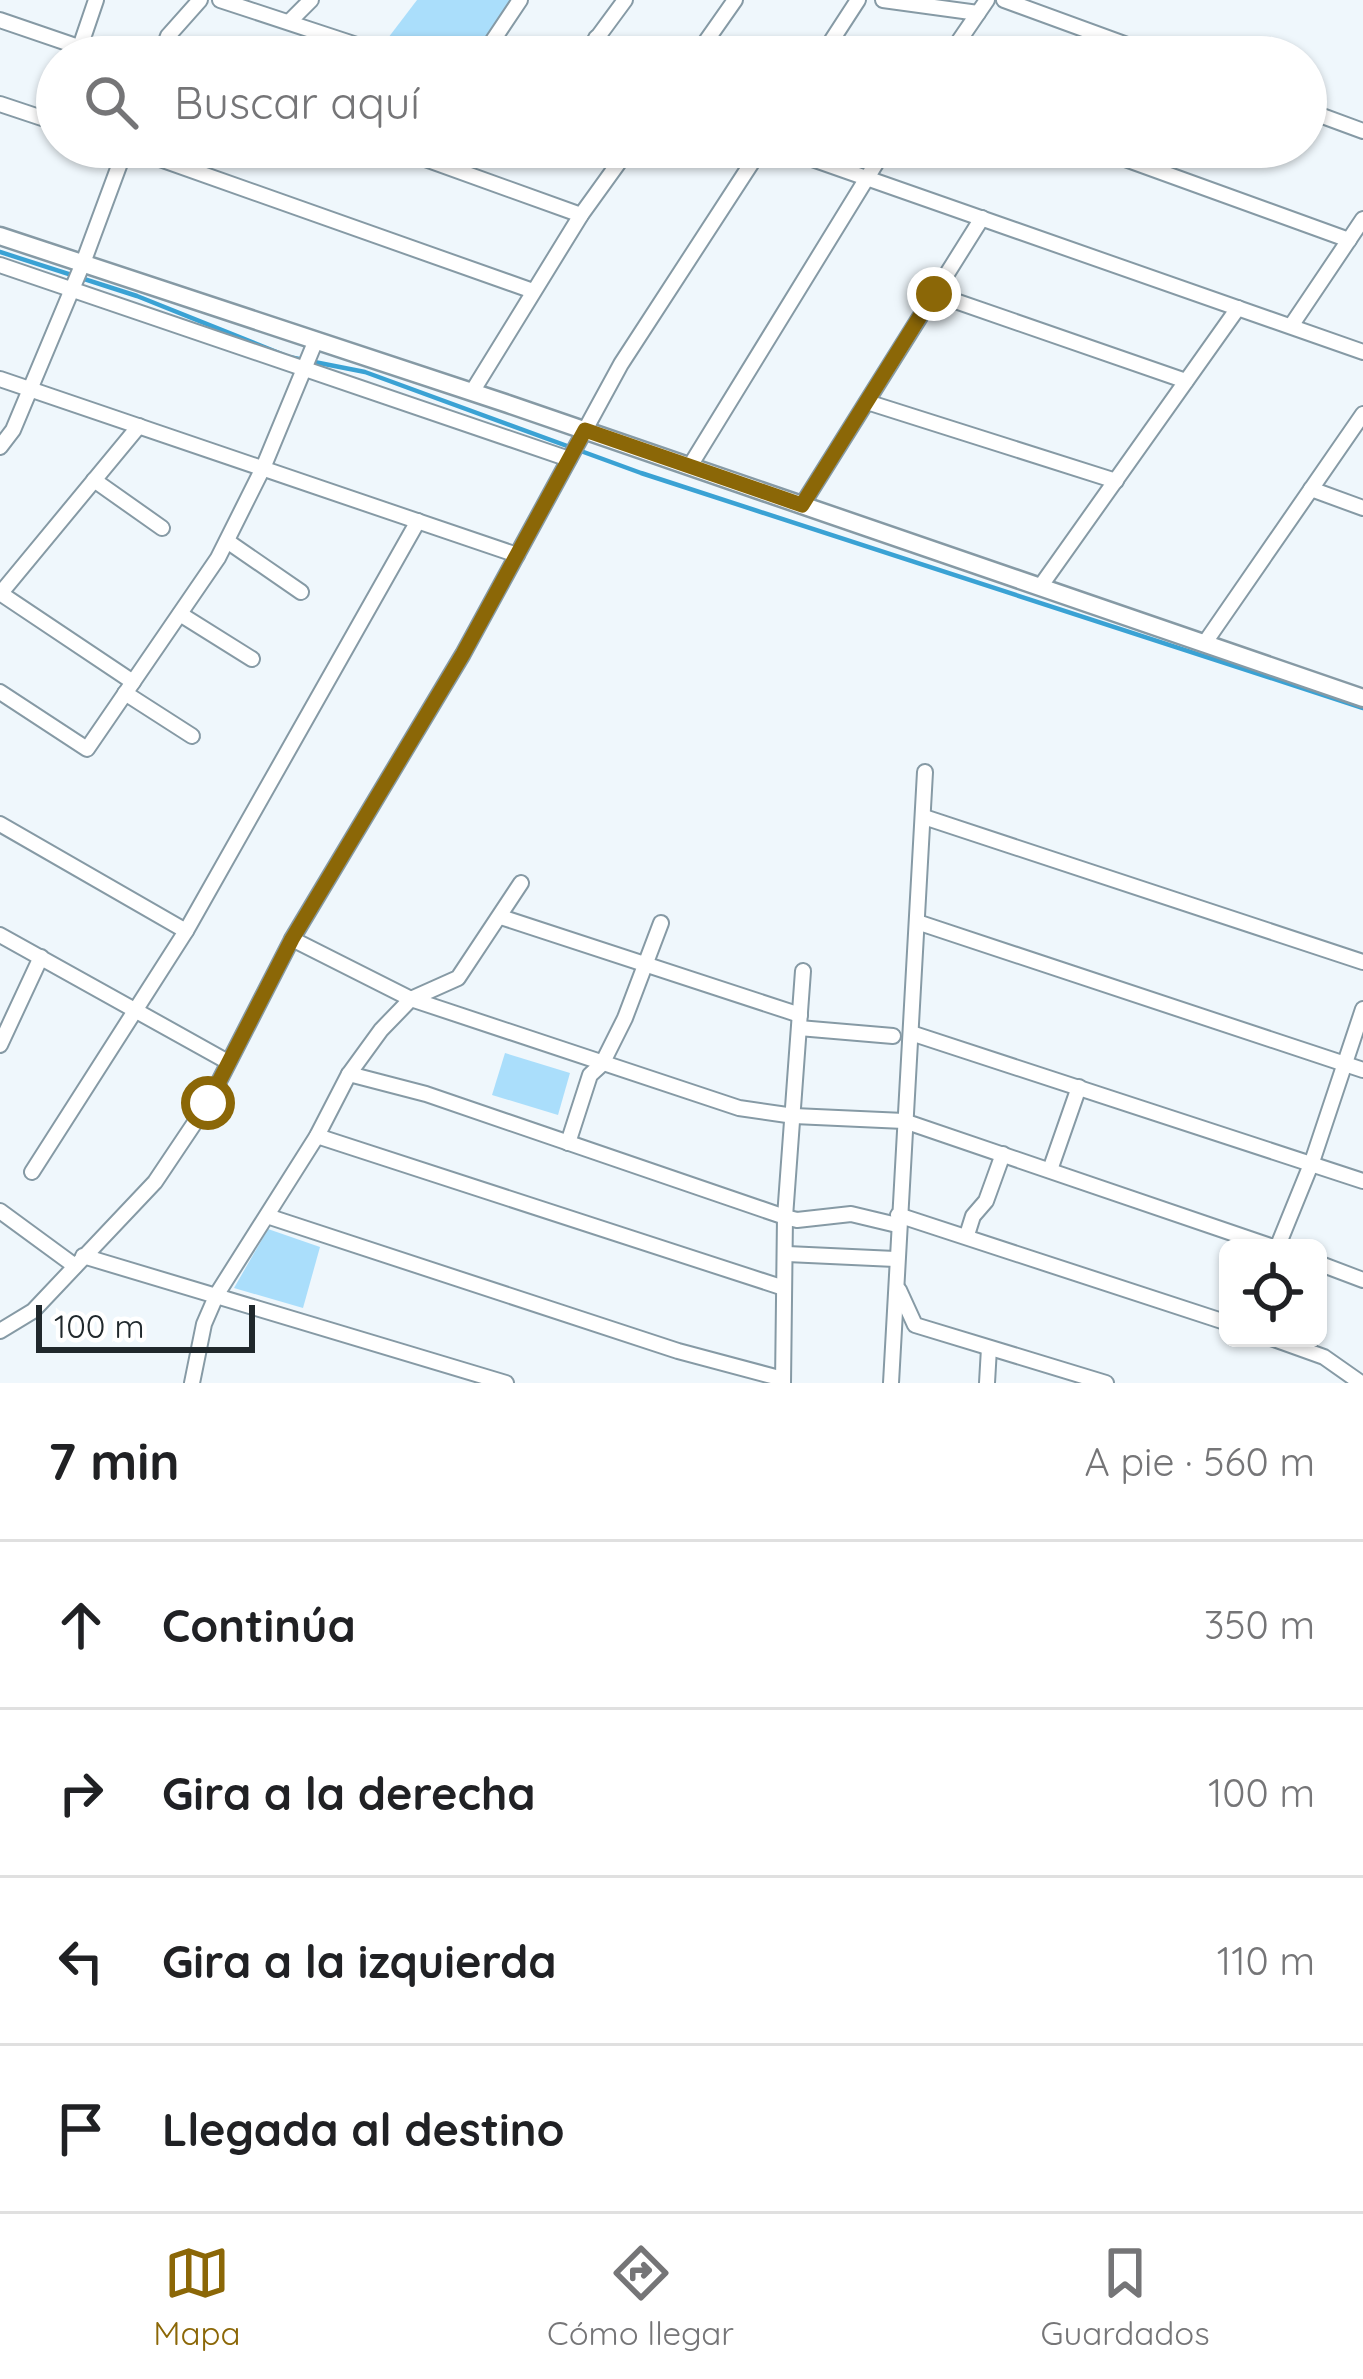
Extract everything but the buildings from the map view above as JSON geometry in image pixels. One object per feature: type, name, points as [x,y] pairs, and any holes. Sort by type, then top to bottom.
[{"type":"street","points":[[84,36],[96,0]]},
{"type":"street","points":[[168,36],[200,0]]},
{"type":"street","points":[[220,0],[331,36]]},
{"type":"street","points":[[289,22],[311,0]]},
{"type":"street","points":[[496,36],[520,0]]},
{"type":"street","points":[[598,36],[625,0]]},
{"type":"street","points":[[709,36],[735,0]]},
{"type":"street","points":[[835,36],[858,0]]},
{"type":"street","points":[[883,0],[982,6]]},
{"type":"street","points":[[1004,0],[1103,36]]},
{"type":"street","points":[[962,36],[982,6]]},
{"type":"street","points":[[0,20],[47,36]]},
{"type":"street","points":[[0,104],[36,116]]},
{"type":"street","points":[[1327,118],[1363,131]]},
{"type":"street","points":[[0,447],[13,430],[118,168]]},
{"type":"street","points":[[185,168],[533,291]]},
{"type":"street","points":[[450,168],[581,215]]},
{"type":"street","points":[[472,392],[615,168]]},
{"type":"street","points":[[0,1330],[32,1311],[154,1183],[208,1103],[292,939],[463,654],[621,364],[743,168]]},
{"type":"street","points":[[839,168],[1363,352]]},
{"type":"street","points":[[690,466],[871,168]]},
{"type":"street","points":[[1150,168],[1349,240]]},
{"type":"street","points":[[802,505],[982,218]]},
{"type":"street","points":[[1291,326],[1363,219]]},
{"type":"street","points":[[0,236],[585,430],[1363,698]]},
{"type":"street","points":[[0,265],[569,459]]},
{"type":"street","points":[[934,294],[1186,381]]},
{"type":"street","points":[[1040,587],[1238,308]]},
{"type":"street","points":[[0,692],[87,749],[226,541],[263,468],[316,340]]},
{"type":"street","points":[[0,379],[517,555]]},
{"type":"street","points":[[867,402],[1115,481]]},
{"type":"street","points":[[1204,644],[1361,420]]},
{"type":"street","points":[[139,426],[0,594],[192,736]]},
{"type":"street","points":[[94,480],[162,528]]},
{"type":"street","points":[[1311,489],[1363,508]]},
{"type":"street","points":[[32,1172],[186,931],[418,521]]},
{"type":"street","points":[[226,541],[301,592]]},
{"type":"street","points":[[180,614],[252,659]]},
{"type":"street","points":[[890,1383],[897,1220],[920,923],[925,772]]},
{"type":"street","points":[[924,817],[1363,962]]},
{"type":"street","points":[[0,824],[186,931]]},
{"type":"street","points":[[192,1383],[204,1324],[218,1294],[317,1136],[349,1073],[411,999],[458,978],[521,884]]},
{"type":"street","points":[[501,917],[800,1021],[893,1036]]},
{"type":"street","points":[[568,1143],[590,1075],[602,1064],[626,1018],[661,923]]},
{"type":"street","points":[[920,923],[1363,1070]]},
{"type":"street","points":[[0,935],[228,1062]]},
{"type":"street","points":[[292,939],[411,999],[739,1108],[794,1116],[904,1121],[1250,1239]]},
{"type":"street","points":[[0,1045],[41,957]]},
{"type":"street","points":[[267,1216],[783,1381],[785,1217],[803,971]]},
{"type":"street","points":[[1280,1239],[1312,1162],[1363,1009]]},
{"type":"street","points":[[911,1033],[1363,1181]]},
{"type":"street","points":[[349,1073],[426,1094],[785,1217],[851,1214],[967,1235],[1219,1320]]},
{"type":"street","points":[[1050,1170],[1079,1087]]},
{"type":"street","points":[[317,1136],[784,1288]]},
{"type":"street","points":[[967,1235],[1003,1154]]},
{"type":"street","points":[[0,1211],[79,1261],[218,1294],[506,1383]]},
{"type":"street","points":[[787,1255],[895,1259]]},
{"type":"street","points":[[1327,1266],[1363,1280]]},
{"type":"street","points":[[895,1280],[915,1325],[1106,1383]]},
{"type":"street","points":[[1296,1347],[1324,1357],[1361,1383]]},
{"type":"street","points":[[986,1383],[988,1348]]},
{"type":"shaded area","points":[[417,0],[513,0],[486,36],[390,36]]},
{"type":"shaded area","points":[[505,1053],[570,1073],[558,1115],[492,1095]]},
{"type":"shaded area","points":[[268,1229],[320,1247],[303,1308],[234,1288]]},
{"type":"waterway","points":[[0,252],[137,296],[289,357],[365,372],[641,473],[1363,708]]},
{"type":"route","points":[[208,1103],[292,939],[463,654],[585,430],[802,505],[934,294]]}]
